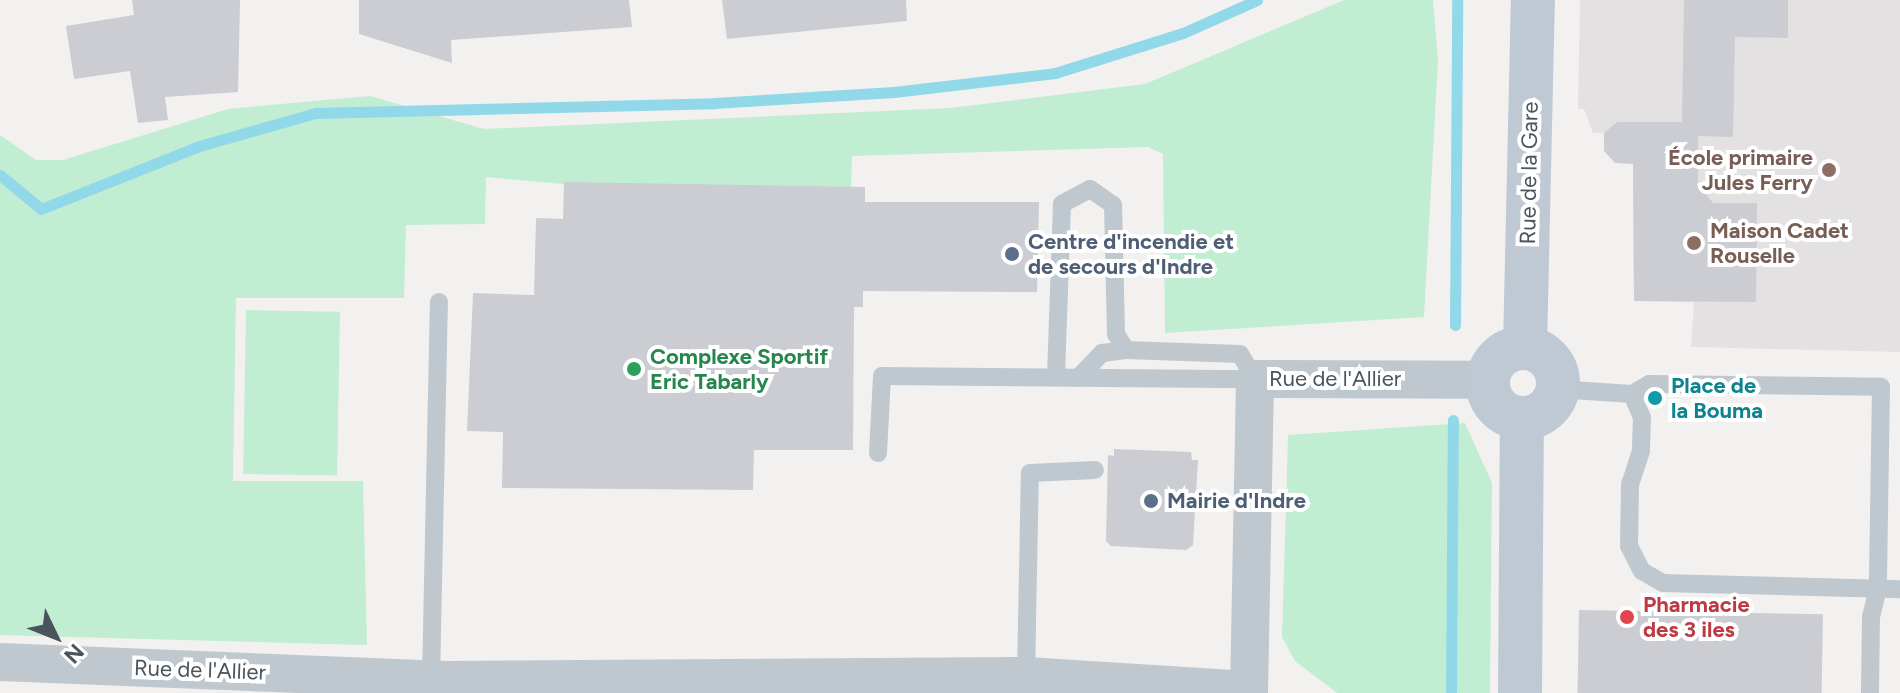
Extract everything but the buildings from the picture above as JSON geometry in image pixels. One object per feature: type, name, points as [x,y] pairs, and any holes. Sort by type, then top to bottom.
[{"type":"main road","name":"Rue de la Gare","points":[[1525,347],[1533,0]]},
{"type":"main road","points":[[1525,347],[1541,352],[1553,363],[1557,389],[1541,414],[1522,418],[1496,406],[1488,380],[1494,363],[1507,351],[1525,347]]},
{"type":"main road","points":[[1520,693],[1522,418]]},
{"type":"street","name":"Rue de l'Allier","points":[[0,662],[431,679],[1026,676],[1249,691],[1255,379],[1488,380]]},
{"type":"lane","points":[[1056,377],[1062,204],[1090,189],[1113,205],[1116,334],[1126,350]]},
{"type":"lane","points":[[431,679],[439,302]]},
{"type":"lane","points":[[1078,378],[1102,353],[1126,350],[1240,354],[1255,379]]},
{"type":"lane","points":[[878,453],[882,376],[1255,379]]},
{"type":"lane","points":[[1557,389],[1632,394],[1649,384],[1881,387],[1878,589],[1871,617],[1870,693]]},
{"type":"lane","points":[[1632,394],[1642,418],[1641,451],[1630,484],[1629,546],[1642,571],[1663,583],[1900,589]]},
{"type":"lane","points":[[1026,676],[1030,473],[1095,470]]},
{"type":"shaded area","name":"École primaire Jules Ferry","points":[[1580,0],[1900,0],[1900,352],[1691,347],[1694,302],[1634,301],[1633,169],[1645,152],[1628,134],[1593,133],[1584,109],[1578,109]]},
{"type":"green space","points":[[1344,0],[1433,0],[1438,60],[1424,317],[1165,333],[1163,154],[1148,147],[852,156],[851,187],[585,186],[486,177],[485,224],[406,225],[404,298],[236,298],[233,481],[363,481],[367,645],[0,635],[0,135],[36,160],[63,160],[228,109],[370,96],[484,129],[950,108],[1145,84]]},
{"type":"green space","points":[[246,310],[340,312],[337,476],[243,474]]},
{"type":"green space","points":[[1465,423],[1492,483],[1490,693],[1337,693],[1295,661],[1282,637],[1288,435]]},
{"type":"waterway","points":[[0,175],[41,209],[199,146],[316,113],[714,103],[894,92],[1055,73],[1183,33],[1257,0]]},
{"type":"waterway","points":[[1455,325],[1457,0]]},
{"type":"waterway","points":[[1451,693],[1453,420]]},
{"type":"place","name":"École primaire Jules Ferry","points":[[1829,170]]},
{"type":"place","name":"Maison Cadet Rouselle","points":[[1694,243]]},
{"type":"place","name":"Centre d'incendie et de secours d'Indre","points":[[1012,254]]},
{"type":"place","name":"Complexe Sportif Eric Tabarly","points":[[634,369]]},
{"type":"place","name":"Place de la Bouma","points":[[1655,398]]},
{"type":"place","name":"Mairie d'Indre","points":[[1151,501]]},
{"type":"place","name":"Pharmacie des 3 iles","points":[[1627,617]]}]
